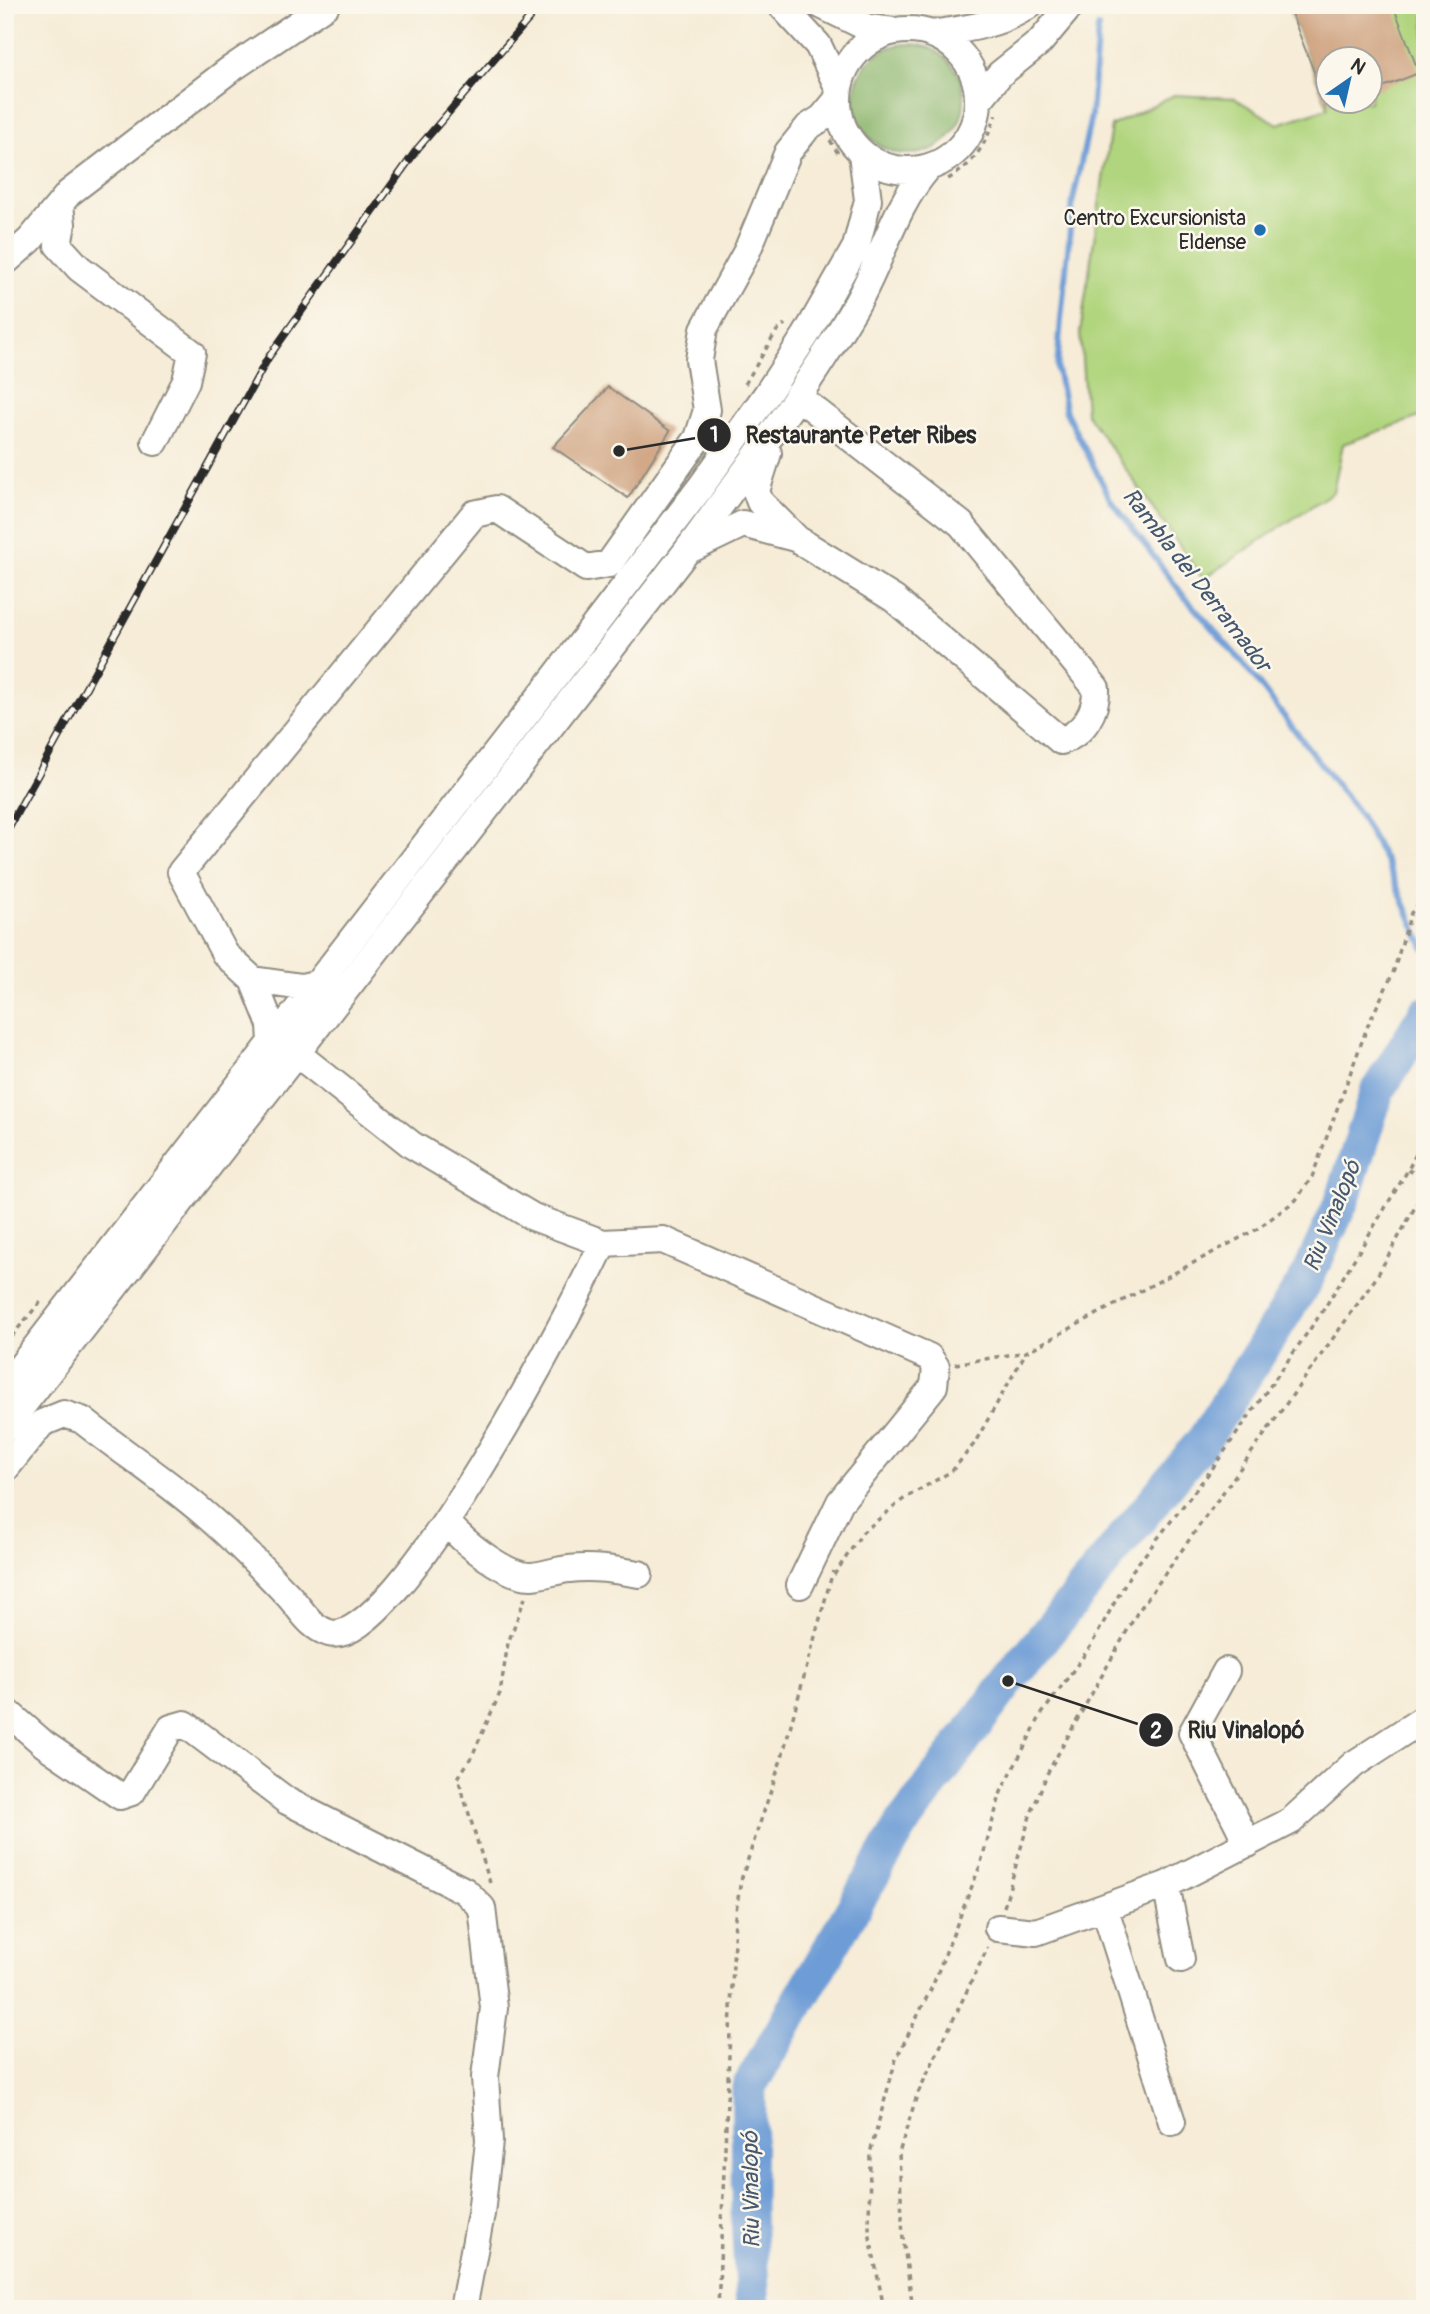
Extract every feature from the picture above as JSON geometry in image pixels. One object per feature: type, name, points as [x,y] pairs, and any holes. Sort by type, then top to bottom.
[{"type":"street","points":[[5,262],[30,240],[69,193],[228,71],[326,5]]},
{"type":"street","points":[[5,1387],[700,488],[793,355],[856,247],[868,200],[857,150],[844,131],[837,93],[818,45],[781,5]]},
{"type":"street","points":[[821,5],[868,28],[913,30],[931,34],[950,44],[965,59],[988,105]]},
{"type":"street","points":[[931,34],[993,23],[1014,16],[1029,5]]},
{"type":"street","points":[[5,1428],[686,552],[772,434],[853,310],[878,265],[900,208],[958,150],[988,105],[1000,74],[1040,42],[1071,5]]},
{"type":"street","points":[[272,1043],[271,1025],[253,980],[225,954],[181,872],[474,514],[497,509],[586,568],[609,564],[705,424],[706,396],[699,360],[704,329],[747,251],[788,152],[837,93],[843,71],[858,50],[878,36],[895,31]]},
{"type":"street","points":[[797,138],[827,134],[892,169],[933,177]]},
{"type":"street","points":[[60,204],[62,224],[58,245],[79,268],[192,353],[186,381],[155,442]]},
{"type":"street","points":[[772,434],[765,470],[756,491],[760,502],[796,539],[894,599],[1061,741],[1077,736],[1097,704],[1097,688],[961,524],[797,396]]},
{"type":"street","points":[[686,552],[743,524],[796,539]]},
{"type":"street","points":[[253,980],[302,987],[318,983]]},
{"type":"street","points":[[296,1053],[412,1145],[533,1217],[603,1243],[663,1240],[929,1357],[936,1367],[933,1386],[840,1502],[800,1585]]},
{"type":"street","points":[[5,1469],[42,1423],[64,1414],[82,1420],[214,1522],[293,1599],[312,1626],[333,1634],[356,1627],[395,1592],[446,1522],[507,1420],[603,1243]]},
{"type":"street","points":[[5,1357],[34,1320],[71,1302]]},
{"type":"street","points":[[446,1522],[461,1539],[512,1570],[531,1576],[595,1568],[639,1574]]},
{"type":"street","points":[[1226,1671],[1192,1733],[1248,1844]]},
{"type":"street","points":[[5,1710],[44,1744],[120,1796],[132,1793],[171,1728],[185,1724],[287,1801],[464,1891],[482,1908],[494,2008],[485,2077],[489,2141],[481,2214],[463,2309]]},
{"type":"street","points":[[998,1928],[1036,1932],[1166,1885],[1291,1821],[1354,1764],[1425,1718]]},
{"type":"street","points":[[1166,1885],[1181,1959]]},
{"type":"street","points":[[1105,1909],[1172,2122]]},
{"type":"path","points":[[933,177],[962,171],[975,158],[987,138],[988,105]]},
{"type":"path","points":[[936,1367],[1026,1352],[1257,1229],[1296,1200],[1312,1177],[1368,1026],[1393,974],[1411,914],[1422,900],[1419,880],[1420,848],[1425,830]]},
{"type":"path","points":[[884,2309],[869,2232],[870,2153],[896,2059],[932,1987],[980,1866],[1000,1791],[1041,1715],[1090,1647],[1132,1571],[1212,1469],[1310,1329],[1408,1170],[1425,1136]]},
{"type":"path","points":[[1408,1170],[1425,1178]]},
{"type":"path","points":[[913,2309],[903,2239],[899,2153],[917,2095],[958,2005],[998,1928],[1030,1815],[1048,1772],[1137,1613],[1376,1278],[1425,1189]]},
{"type":"path","points":[[719,2309],[735,1917],[741,1880],[782,1757],[834,1575],[863,1532],[905,1498],[952,1471],[974,1444],[1026,1352]]},
{"type":"path","points":[[822,1539],[834,1575]]},
{"type":"path","points":[[482,1908],[491,1888],[458,1778],[472,1756],[500,1692],[508,1643],[527,1595],[512,1570]]},
{"type":"green space","name":"Centro Excursionista Eldense","points":[[1288,5],[1425,5],[1425,415],[1343,444],[1333,492],[1203,579],[1086,413],[1080,333],[1111,126],[1174,95],[1234,98],[1278,124],[1314,112],[1314,116],[1384,116],[1384,46],[1314,46],[1314,72]]},
{"type":"green space","points":[[909,44],[930,48],[948,60],[960,78],[964,99],[960,120],[948,138],[930,150],[909,154],[888,150],[870,138],[858,120],[854,99],[858,78],[870,60],[888,48]]},
{"type":"building","points":[[1288,5],[1393,5],[1419,73],[1384,87],[1384,46],[1314,46],[1314,72]]},
{"type":"building","points":[[608,387],[670,431],[628,498],[553,447]]},
{"type":"waterway","name":"Rambla del Derramador","points":[[1098,28],[1091,116],[1073,200],[1061,319],[1057,369],[1066,412],[1111,500],[1183,595],[1242,662],[1360,815],[1386,862],[1425,950]]},
{"type":"waterway","name":"Riu Vinalopó","points":[[753,2309],[748,2214],[749,2087],[903,1823],[1008,1681],[1205,1438],[1307,1278],[1342,1201],[1377,1092],[1425,1014]]},
{"type":"railway","points":[[5,834],[268,358],[418,148],[541,5]]},
{"type":"place","name":"Centro Excursionista Eldense","points":[[1260,230]]},
{"type":"place","name":"Restaurante Peter Ribes","points":[[619,451]]},
{"type":"place","name":"Riu Vinalopó","points":[[1008,1681]]}]
